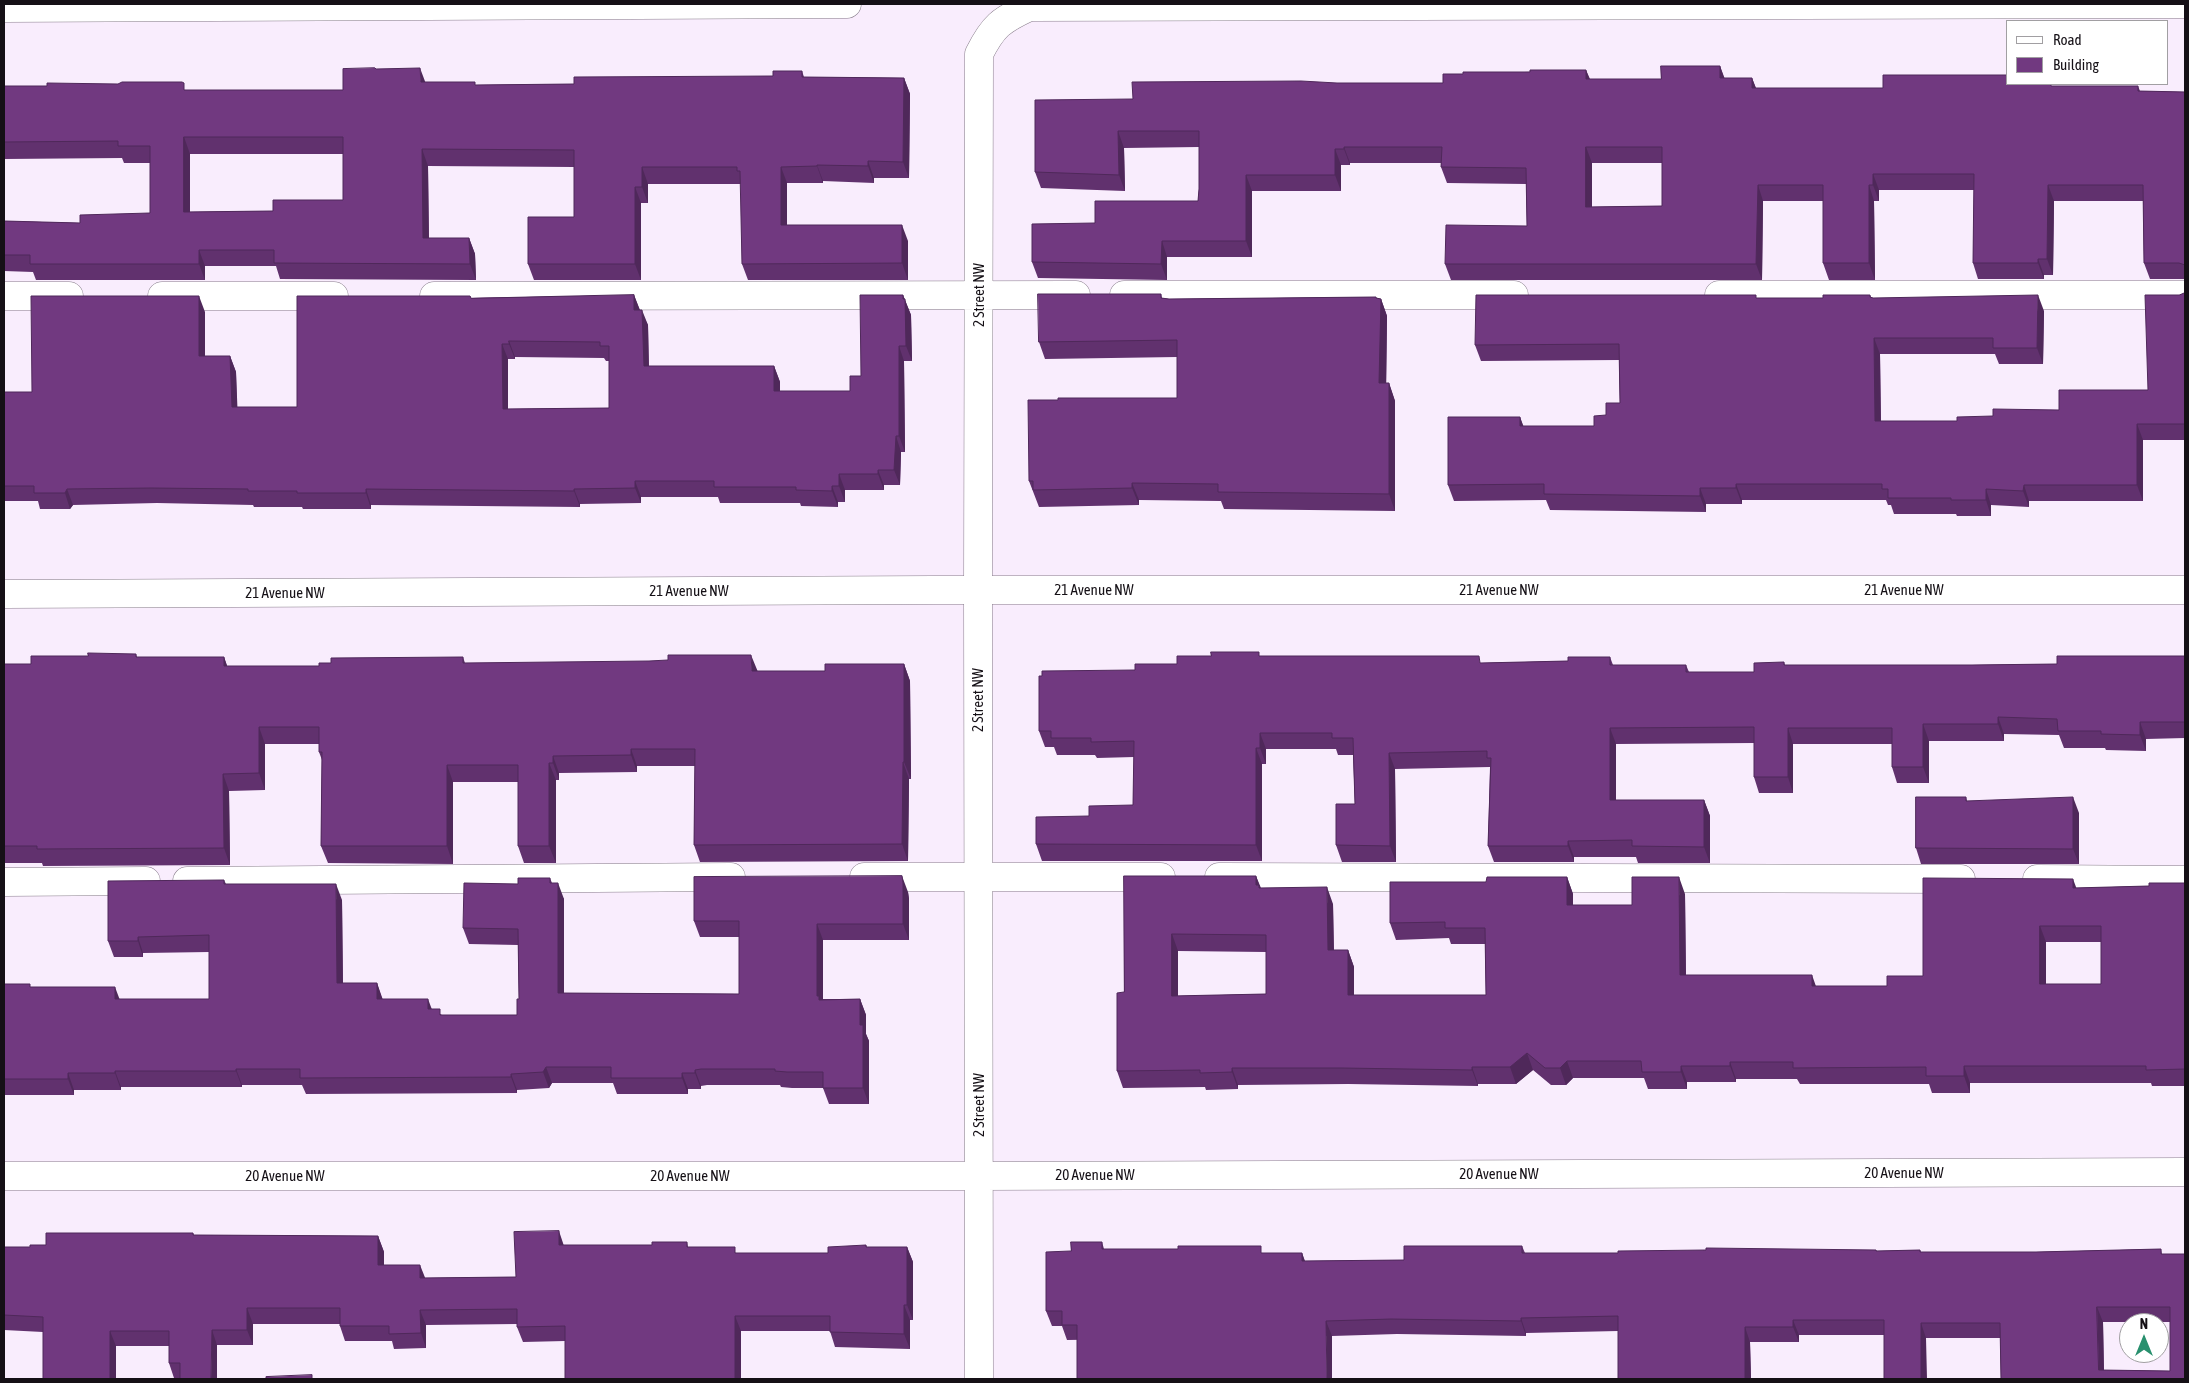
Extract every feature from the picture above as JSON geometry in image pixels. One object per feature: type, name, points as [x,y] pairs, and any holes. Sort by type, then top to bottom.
[{"type":"street","points":[[4,8],[847,4]]},
{"type":"street","name":"2 Street NW","points":[[979,1379],[979,54],[987,38],[1008,16],[1029,7],[2185,4]]},
{"type":"street","points":[[414,296],[1536,295]]},
{"type":"street","points":[[1696,295],[2185,295]]},
{"type":"street","points":[[4,296],[94,296]]},
{"type":"street","points":[[134,296],[364,296]]},
{"type":"street","name":"21 Avenue NW","points":[[4,594],[978,590],[2185,590]]},
{"type":"street","points":[[4,882],[756,877]]},
{"type":"street","points":[[835,877],[1986,879]]},
{"type":"street","points":[[2016,879],[2185,880]]},
{"type":"street","name":"20 Avenue NW","points":[[4,1176],[979,1176],[2185,1172]]},
{"type":"building","points":[[1661,66],[1720,66],[1720,78],[1752,78],[1752,88],[1883,88],[1883,75],[2006,75],[2006,85],[2138,86],[2138,91],[2185,92],[2185,265],[2179,263],[2144,263],[2143,185],[2048,185],[2047,259],[2038,259],[2038,263],[1973,263],[1974,174],[1873,174],[1873,185],[1869,185],[1869,263],[1823,263],[1823,185],[1758,185],[1756,264],[1445,264],[1446,225],[1527,226],[1526,168],[1441,167],[1442,147],[1344,147],[1344,149],[1335,149],[1335,175],[1246,175],[1246,241],[1162,241],[1161,264],[1032,262],[1032,224],[1095,223],[1095,201],[1198,201],[1199,189],[1199,131],[1118,131],[1119,175],[1035,172],[1035,100],[1133,99],[1132,82],[1301,81],[1443,83],[1443,74],[1463,74],[1463,72],[1530,72],[1530,70],[1586,70],[1586,79],[1661,79]],"holes":[[[1586,147],[1662,147],[1662,206],[1586,207]]]},
{"type":"building","points":[[420,68],[421,82],[475,82],[475,85],[574,84],[574,77],[773,76],[773,71],[802,71],[802,77],[904,78],[903,162],[868,161],[868,166],[817,165],[781,167],[781,225],[902,225],[902,263],[742,264],[740,171],[737,171],[737,167],[642,167],[642,187],[635,187],[635,264],[528,264],[528,217],[574,217],[574,150],[422,149],[423,238],[469,238],[470,264],[274,263],[274,250],[199,250],[199,264],[30,264],[30,255],[4,255],[4,221],[80,223],[80,215],[150,213],[150,146],[118,146],[118,141],[4,142],[4,86],[47,86],[47,83],[118,84],[122,82],[182,82],[184,83],[184,90],[343,90],[343,69]],"holes":[[[184,137],[343,137],[343,200],[273,200],[273,211],[184,212]]]},
{"type":"building","points":[[2185,293],[2185,424],[2137,424],[2137,485],[2024,485],[2023,491],[1986,489],[1986,500],[1951,500],[1951,498],[1888,498],[1888,489],[1882,489],[1882,484],[1736,484],[1736,488],[1700,488],[1700,496],[1544,494],[1544,484],[1448,485],[1448,417],[1520,417],[1520,426],[1594,426],[1594,416],[1606,415],[1606,403],[1620,403],[1619,344],[1475,345],[1476,295],[1756,295],[1756,298],[1823,298],[1823,295],[1870,295],[1873,298],[2038,295],[2037,348],[1993,348],[1993,338],[1874,338],[1875,421],[1957,421],[1957,417],[1993,416],[1993,409],[2059,410],[2059,390],[2148,390],[2145,295],[2179,295]]},
{"type":"building","points":[[1038,294],[1161,294],[1161,298],[1169,299],[1376,297],[1381,299],[1379,383],[1389,383],[1389,494],[1218,492],[1218,484],[1132,483],[1132,488],[1033,490],[1033,481],[1029,481],[1028,400],[1058,400],[1058,398],[1177,398],[1177,340],[1039,342]]},
{"type":"building","points":[[634,295],[634,310],[642,310],[644,366],[774,366],[774,391],[850,391],[850,376],[861,376],[860,295],[903,295],[903,299],[905,299],[906,346],[899,346],[899,436],[896,436],[894,470],[878,470],[878,474],[839,474],[839,486],[832,486],[832,491],[796,490],[796,487],[714,487],[714,481],[635,481],[635,488],[574,489],[574,491],[366,489],[366,493],[297,493],[297,491],[248,491],[248,489],[151,488],[67,489],[65,493],[34,493],[34,486],[4,486],[4,392],[32,392],[31,296],[199,296],[199,356],[230,356],[232,407],[297,407],[297,296],[470,296],[471,298]],"holes":[[[509,341],[600,342],[600,346],[609,346],[609,408],[503,409],[502,344],[509,344]]]},
{"type":"building","points":[[1211,652],[1259,652],[1259,656],[1479,656],[1480,663],[1568,661],[1568,657],[1610,657],[1610,665],[1686,665],[1686,672],[1754,672],[1754,663],[1784,662],[1784,665],[2057,664],[2057,656],[2185,656],[2185,722],[2140,722],[2140,735],[2101,734],[2101,731],[2058,731],[2057,719],[1998,717],[1998,724],[1923,724],[1923,767],[1892,767],[1892,728],[1788,728],[1788,777],[1754,777],[1754,727],[1610,728],[1610,800],[1704,800],[1704,847],[1632,846],[1632,840],[1568,841],[1568,846],[1488,846],[1491,758],[1487,758],[1487,751],[1389,753],[1390,846],[1336,845],[1336,804],[1355,804],[1353,738],[1332,738],[1332,733],[1260,733],[1260,748],[1256,748],[1256,845],[1036,844],[1036,817],[1089,816],[1089,806],[1133,805],[1134,741],[1091,742],[1091,738],[1051,738],[1051,731],[1039,731],[1039,676],[1042,676],[1042,671],[1135,670],[1135,664],[1177,664],[1177,656],[1211,656]]},
{"type":"building","points":[[88,653],[136,654],[136,657],[224,657],[224,666],[319,666],[319,663],[331,663],[331,658],[463,657],[463,663],[649,661],[668,660],[668,655],[751,655],[752,671],[825,671],[825,664],[904,664],[902,844],[694,845],[695,749],[631,749],[631,755],[553,756],[553,763],[549,763],[549,846],[518,846],[518,765],[447,765],[447,846],[321,846],[322,752],[319,752],[319,727],[259,727],[259,773],[223,774],[224,848],[37,849],[37,846],[4,846],[4,664],[31,664],[31,656],[88,656]]},
{"type":"building","points":[[1916,797],[1966,797],[1966,801],[2073,797],[2073,849],[1916,848]]},
{"type":"building","points":[[902,876],[903,924],[817,924],[817,996],[819,996],[819,1000],[860,999],[860,1025],[863,1025],[863,1088],[823,1088],[823,1072],[787,1072],[775,1071],[775,1069],[701,1069],[695,1070],[695,1073],[682,1073],[682,1078],[611,1078],[611,1067],[546,1067],[543,1072],[511,1074],[511,1077],[300,1078],[300,1069],[236,1069],[236,1071],[68,1073],[68,1079],[4,1079],[4,984],[30,984],[30,987],[115,987],[115,999],[209,999],[209,935],[138,937],[138,941],[108,941],[108,881],[224,880],[224,884],[336,884],[337,983],[377,983],[377,999],[428,999],[428,1009],[440,1009],[440,1015],[517,1015],[517,999],[519,999],[518,929],[463,928],[464,883],[518,884],[518,878],[550,878],[550,883],[558,883],[558,993],[739,994],[739,921],[694,921],[694,877]]},
{"type":"building","points":[[1124,876],[1256,876],[1256,885],[1259,885],[1259,888],[1327,887],[1328,950],[1348,950],[1348,995],[1486,995],[1485,928],[1445,928],[1445,922],[1390,923],[1390,882],[1486,882],[1487,877],[1567,877],[1567,905],[1632,905],[1632,877],[1679,877],[1680,975],[1812,975],[1812,986],[1887,986],[1887,976],[1923,976],[1923,878],[2073,879],[2073,888],[2149,886],[2149,883],[2185,883],[2185,1069],[2146,1070],[2146,1066],[1964,1066],[1964,1076],[1926,1076],[1926,1067],[1793,1068],[1793,1062],[1730,1062],[1730,1066],[1681,1066],[1681,1072],[1642,1072],[1641,1061],[1567,1061],[1560,1068],[1545,1068],[1527,1053],[1510,1067],[1472,1067],[1472,1070],[1232,1068],[1232,1072],[1200,1073],[1200,1070],[1117,1071],[1117,993],[1124,992]],"holes":[[[2040,926],[2101,926],[2101,984],[2040,984]],[[1172,934],[1266,935],[1266,994],[1172,996]]]},
{"type":"building","points":[[559,1231],[559,1245],[652,1245],[652,1242],[687,1242],[687,1247],[735,1247],[735,1253],[828,1253],[828,1247],[866,1245],[866,1247],[907,1247],[907,1305],[904,1305],[904,1334],[830,1332],[830,1316],[735,1316],[735,1379],[565,1379],[565,1326],[517,1327],[517,1309],[420,1310],[421,1333],[389,1334],[389,1326],[340,1326],[340,1308],[247,1308],[247,1330],[212,1330],[211,1379],[180,1379],[180,1363],[169,1363],[169,1331],[110,1331],[110,1379],[43,1379],[43,1317],[4,1315],[4,1247],[46,1245],[46,1233],[378,1236],[378,1265],[420,1265],[420,1278],[516,1277],[514,1232]]},
{"type":"building","points":[[1071,1242],[1102,1242],[1102,1249],[1178,1249],[1178,1246],[1261,1246],[1261,1253],[1302,1253],[1302,1261],[1404,1260],[1404,1246],[1522,1246],[1522,1253],[1618,1253],[1618,1251],[1706,1250],[1706,1248],[1920,1250],[1920,1252],[2161,1249],[2161,1254],[2185,1254],[2185,1379],[2001,1379],[2000,1323],[1921,1323],[1921,1379],[1884,1379],[1884,1320],[1793,1320],[1793,1327],[1745,1327],[1745,1379],[1618,1379],[1618,1316],[1521,1318],[1521,1321],[1391,1319],[1326,1321],[1327,1379],[1077,1379],[1077,1325],[1062,1325],[1062,1311],[1046,1311],[1046,1252],[1071,1251]]},
{"type":"building","points":[[312,1375],[312,1379],[266,1379],[266,1377]]}]
